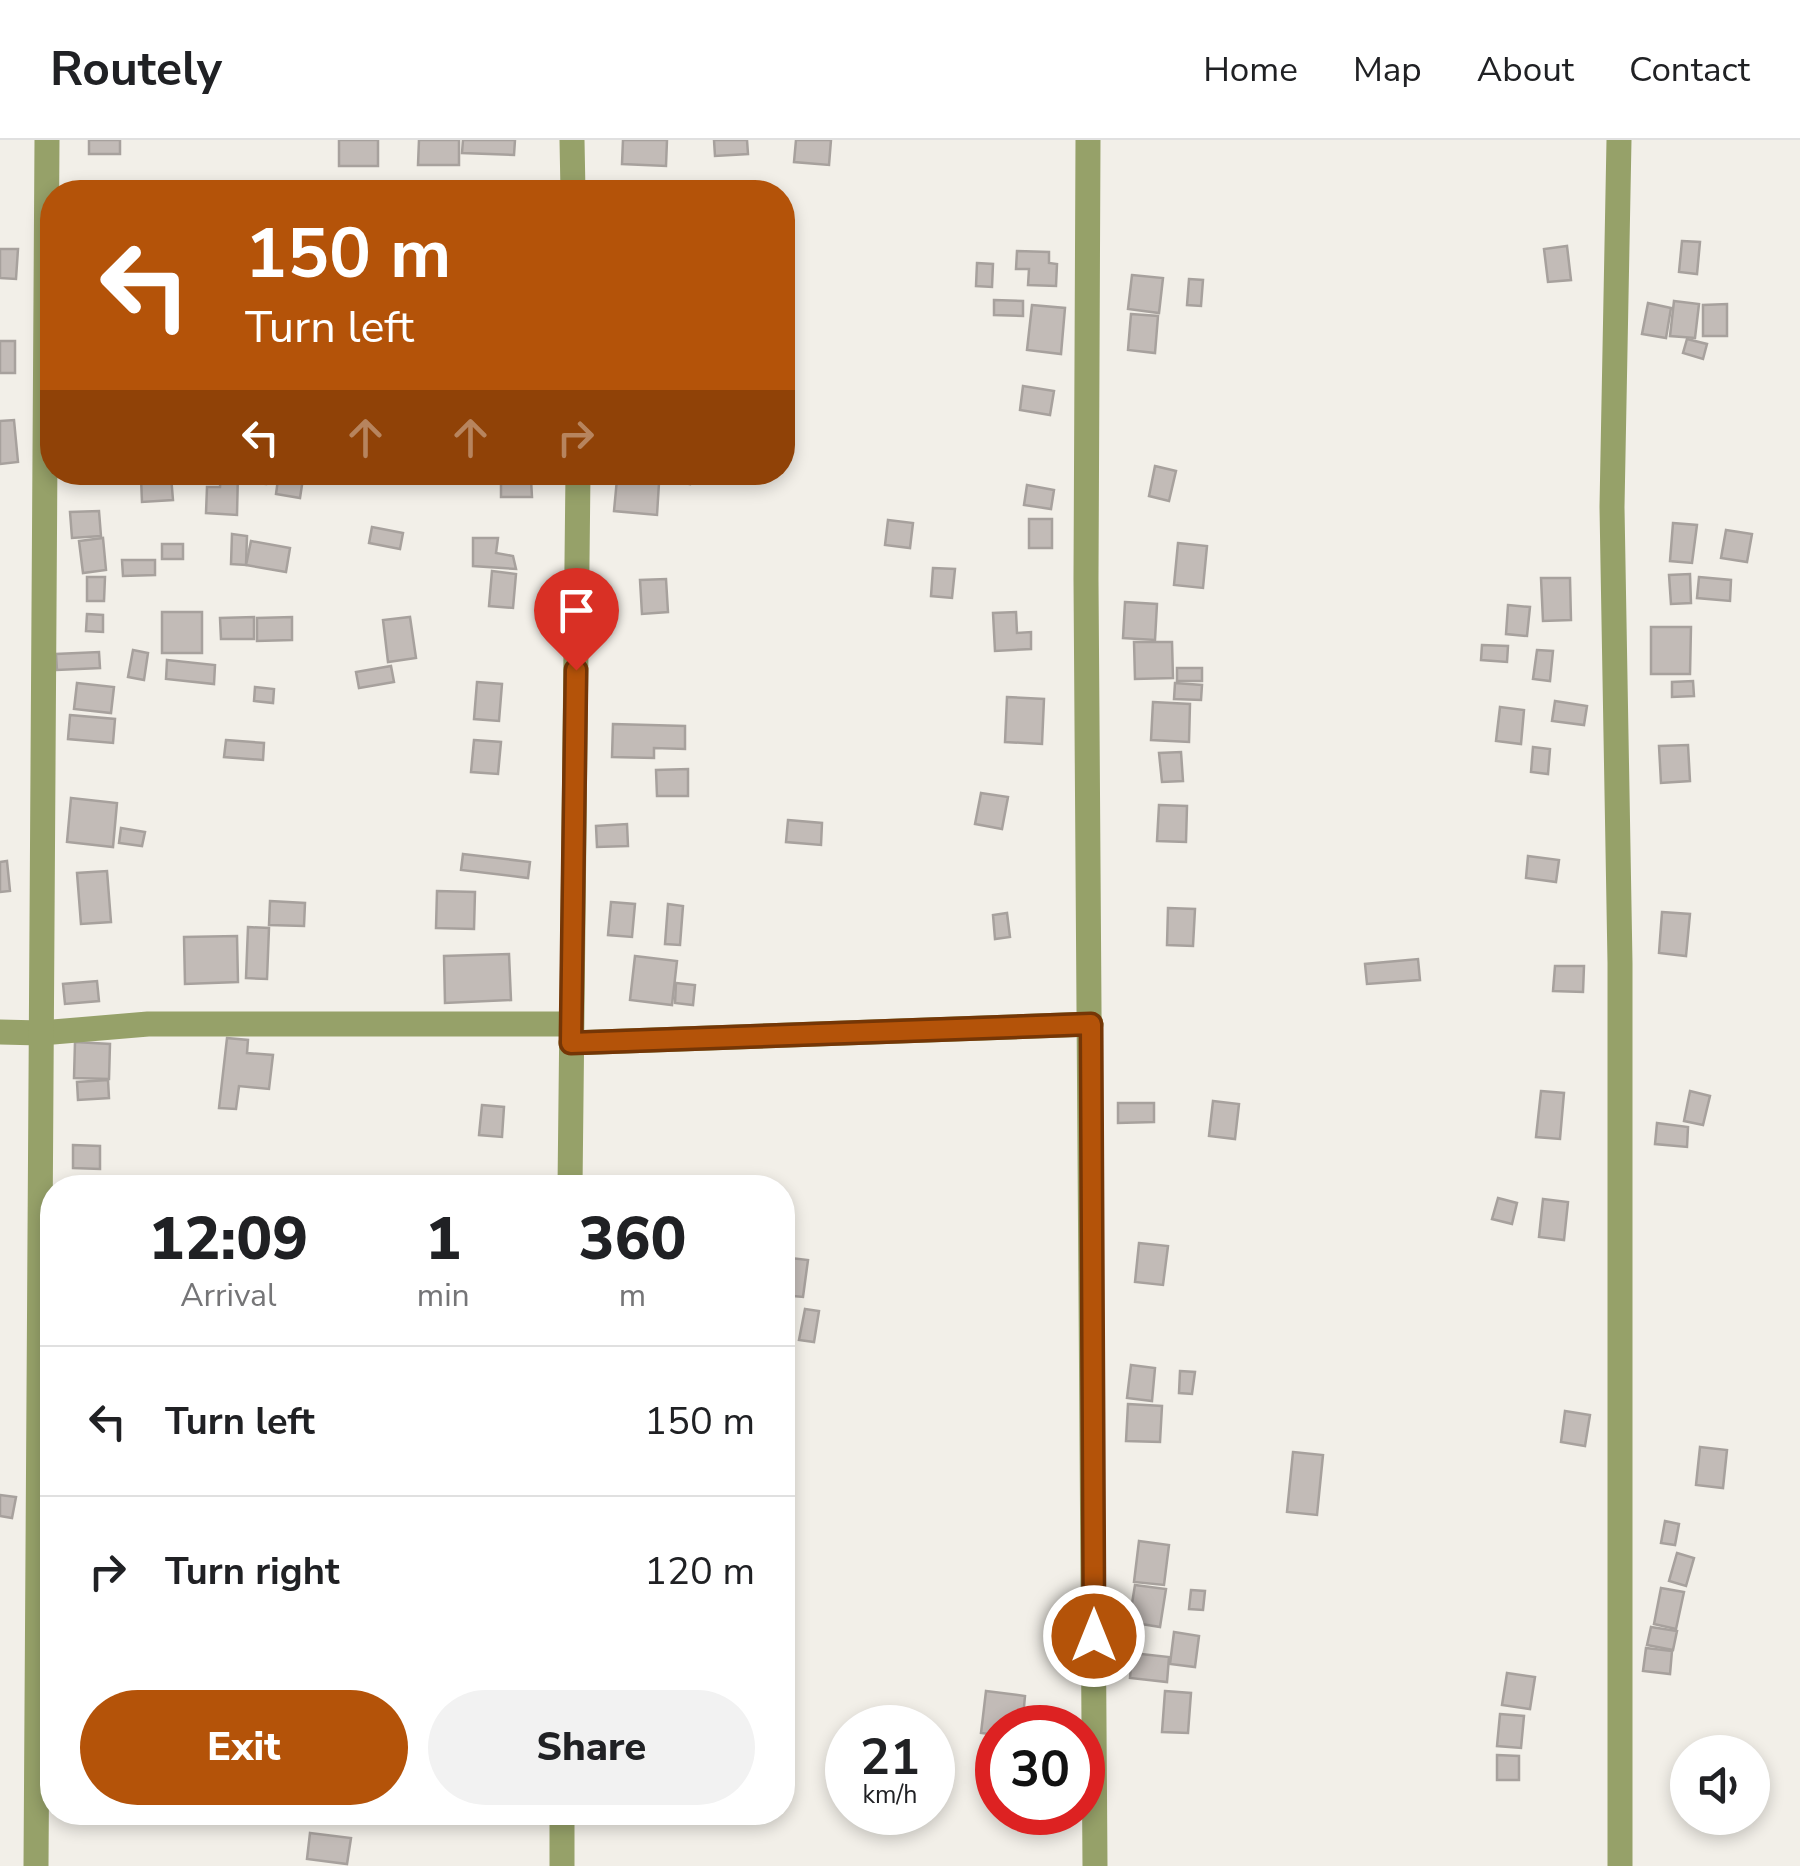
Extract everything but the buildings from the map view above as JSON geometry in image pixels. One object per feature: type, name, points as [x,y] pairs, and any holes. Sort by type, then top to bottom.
[{"type":"street","points":[[47,140],[47,180]]},
{"type":"street","points":[[572,140],[573,180]]},
{"type":"street","points":[[1088,140],[1086,579],[1095,1866]]},
{"type":"street","points":[[1619,140],[1612,507],[1620,964],[1620,1866]]},
{"type":"street","points":[[40,1175],[45,485]]},
{"type":"street","points":[[570,1175],[578,485]]},
{"type":"street","points":[[0,1032],[41,1034],[148,1024],[571,1034],[1091,1024]]},
{"type":"street","points":[[36,1866],[40,1200]]},
{"type":"street","points":[[562,1825],[562,1866]]},
{"type":"route","points":[[576,670],[571,1043],[1091,1024],[1094,1636]]}]
